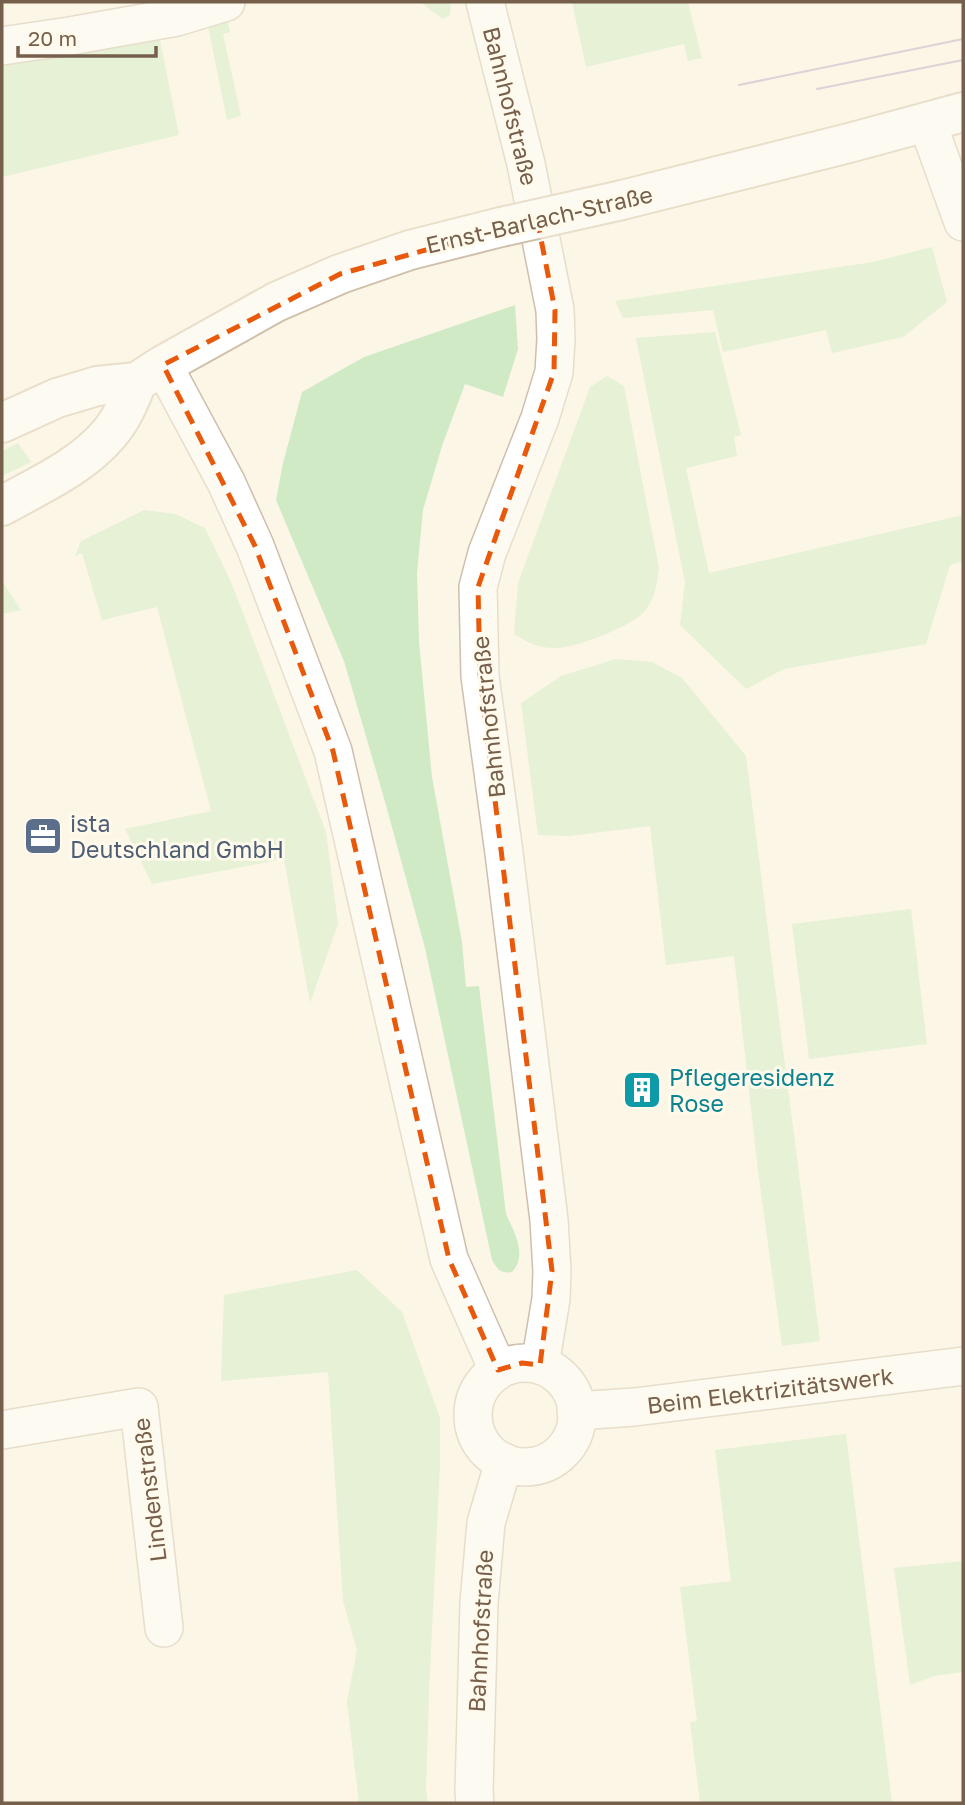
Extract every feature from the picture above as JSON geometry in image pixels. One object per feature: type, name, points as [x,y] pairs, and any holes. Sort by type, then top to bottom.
[{"type":"main road","name":"Ernst-Barlach-Straße","points":[[2,423],[57,398],[150,373],[276,302],[340,274],[410,250],[622,200],[963,112]]},
{"type":"main road","points":[[2,506],[78,463],[110,433],[150,373]]},
{"type":"street","points":[[2,46],[177,17],[226,2]]},
{"type":"street","name":"Bahnhofstraße","points":[[485,2],[526,164],[555,310],[554,372],[540,418],[487,553],[478,587],[480,676],[549,1220],[551,1299],[540,1365]]},
{"type":"street","points":[[927,122],[963,222]]},
{"type":"street","points":[[150,373],[226,482],[256,546],[333,751],[449,1259],[499,1370]]},
{"type":"street","points":[[522,1363],[540,1365],[556,1373],[569,1387],[576,1403],[577,1421],[572,1438],[561,1453],[545,1463],[527,1467],[509,1465],[493,1457],[481,1443],[474,1427],[473,1408],[478,1391],[489,1377],[504,1367],[522,1363]]},
{"type":"street","name":"Beim Elektrizitätswerk","points":[[576,1411],[646,1406],[963,1366]]},
{"type":"street","name":"Lindenstraße","points":[[2,1430],[139,1407],[164,1628]]},
{"type":"street","name":"Bahnhofstraße","points":[[475,1803],[480,1589],[486,1523],[504,1462]]},
{"type":"highlighted area","points":[[537,219],[555,310],[554,372],[478,587],[480,676],[552,1271],[540,1365],[522,1363],[498,1370],[449,1259],[333,751],[255,546],[163,365],[340,274]]},
{"type":"green space","points":[[420,2],[451,2],[450,15],[443,19]]},
{"type":"green space","points":[[572,2],[688,2],[702,58],[688,61],[684,44],[586,67]]},
{"type":"green space","points":[[225,8],[230,32],[223,34],[241,116],[227,120],[205,11]]},
{"type":"green space","points":[[159,35],[179,135],[2,177],[2,62]]},
{"type":"green space","points":[[932,247],[947,302],[903,337],[832,353],[826,330],[723,352],[713,310],[623,318],[615,301],[873,262]]},
{"type":"green space","points":[[515,305],[518,349],[503,397],[465,384],[442,446],[423,510],[417,573],[419,642],[432,777],[462,942],[466,987],[479,986],[506,1214],[518,1243],[517,1265],[512,1272],[505,1272],[492,1260],[425,948],[344,661],[276,500],[302,392],[364,357]]},
{"type":"green space","points":[[715,332],[741,435],[734,437],[737,456],[686,468],[709,573],[963,515],[963,561],[950,565],[926,644],[784,669],[746,689],[680,625],[685,582],[636,338]]},
{"type":"green space","points":[[607,376],[624,386],[659,568],[656,586],[647,608],[626,625],[574,645],[543,647],[514,634],[518,583],[590,387]]},
{"type":"green space","points":[[18,443],[31,462],[2,476],[2,451]]},
{"type":"green space","points":[[144,510],[175,514],[205,528],[232,584],[326,832],[338,924],[310,1003],[284,859],[152,884],[125,829],[211,811],[157,607],[102,620],[82,553],[75,556],[81,541]]},
{"type":"green space","points":[[2,581],[21,610],[2,614]]},
{"type":"green space","points":[[616,659],[652,662],[682,678],[746,756],[820,1341],[782,1346],[758,1171],[734,956],[666,965],[650,826],[569,836],[538,835],[521,703],[561,676]]},
{"type":"green space","points":[[911,909],[927,1044],[809,1059],[792,924]]},
{"type":"green space","points":[[357,1270],[402,1312],[440,1418],[426,1789],[428,1803],[359,1803],[347,1702],[357,1650],[343,1601],[328,1372],[221,1381],[224,1295]]},
{"type":"green space","points":[[846,1434],[892,1803],[700,1803],[690,1722],[697,1721],[680,1587],[731,1581],[715,1450]]},
{"type":"green space","points":[[963,1561],[963,1672],[934,1676],[910,1685],[894,1568]]},
{"type":"tram line","points":[[739,85],[963,39]]},
{"type":"tram line","points":[[817,89],[963,60]]},
{"type":"place","name":"ista Deutschland GmbH","points":[[43,836]]},
{"type":"place","name":"Pflegeresidenz Rose","points":[[642,1090]]}]
